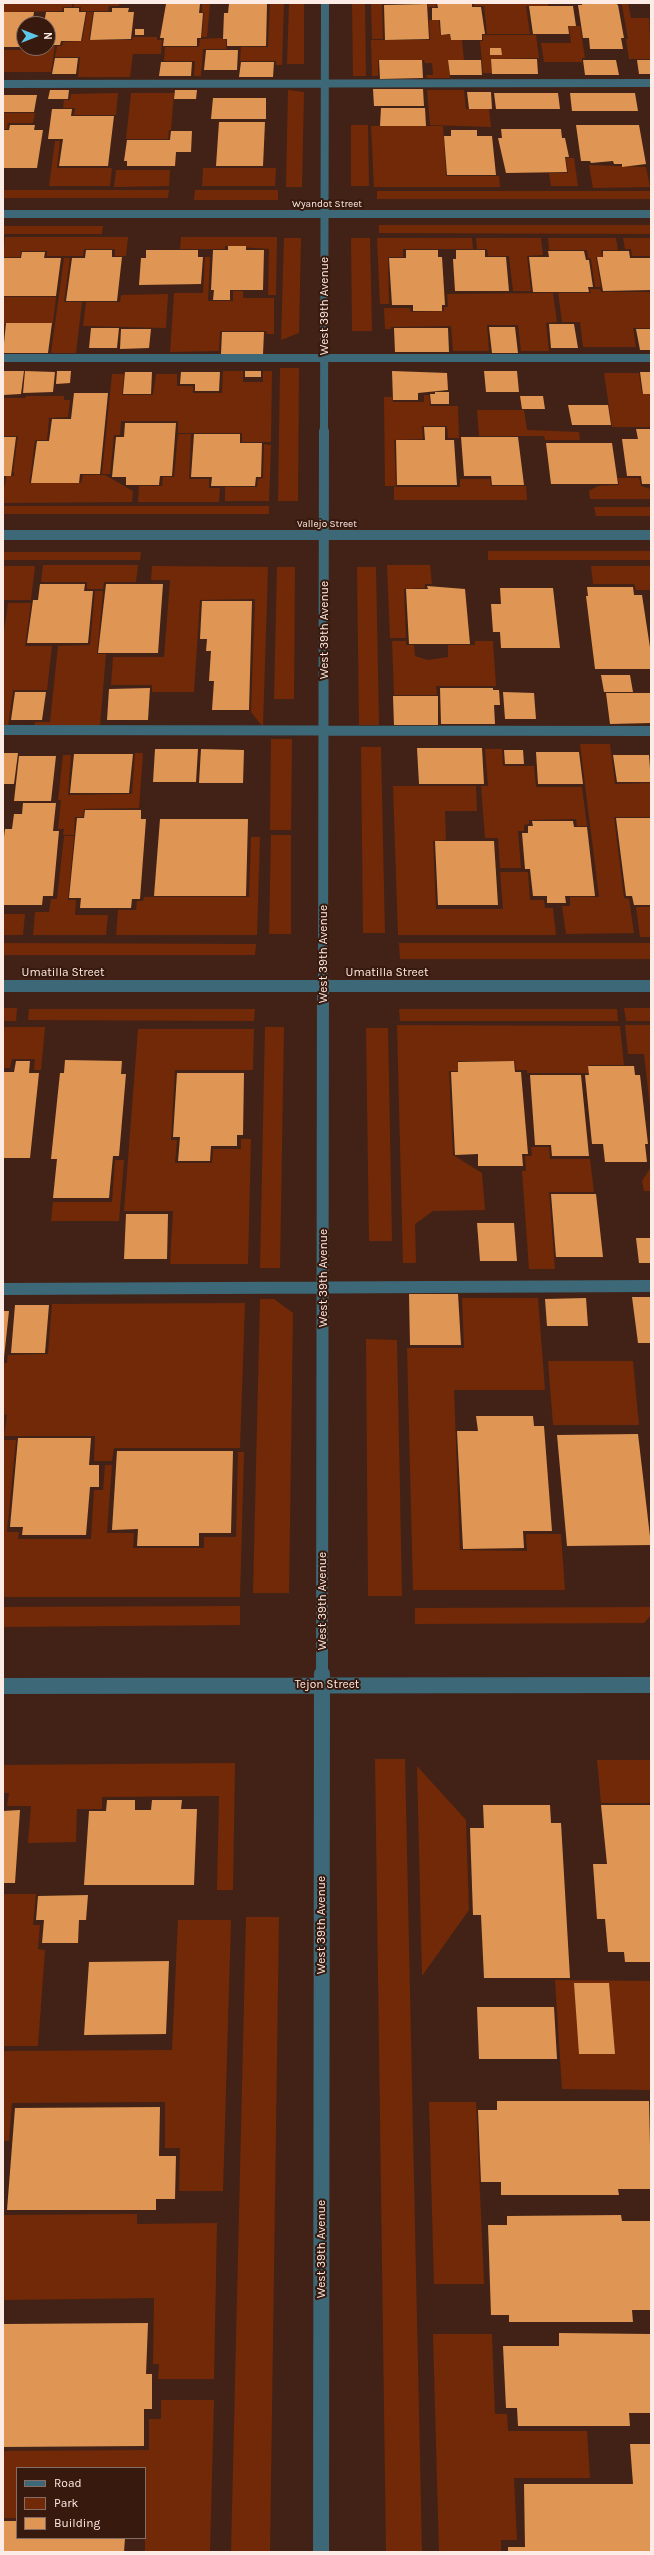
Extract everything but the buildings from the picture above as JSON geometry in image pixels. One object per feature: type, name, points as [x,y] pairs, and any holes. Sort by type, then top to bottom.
[{"type":"street","name":"West 39th Avenue","points":[[322,2552],[325,3]]},
{"type":"street","points":[[3,84],[651,83]]},
{"type":"street","name":"Wyandot Street","points":[[3,214],[651,214]]},
{"type":"street","points":[[3,358],[651,358]]},
{"type":"street","name":"Vallejo Street","points":[[3,535],[651,535]]},
{"type":"street","points":[[3,730],[651,731]]},
{"type":"street","name":"Umatilla Street","points":[[3,986],[651,986]]},
{"type":"street","points":[[3,1289],[651,1286]]},
{"type":"street","name":"Tejon Street","points":[[3,1686],[651,1685]]},
{"type":"green space","points":[[3,3],[72,3],[72,7],[63,7],[62,11],[3,12]]},
{"type":"green space","points":[[74,3],[119,3],[119,6],[109,6],[108,11],[81,11],[81,7],[74,7]]},
{"type":"green space","points":[[202,3],[210,3],[207,37],[202,37],[204,13],[202,12]]},
{"type":"green space","points":[[270,3],[284,3],[282,65],[276,65],[276,61],[240,61],[241,47],[268,47]]},
{"type":"green space","points":[[289,3],[304,3],[304,64],[287,64]]},
{"type":"green space","points":[[352,3],[365,3],[366,76],[353,76]]},
{"type":"green space","points":[[371,3],[436,3],[436,7],[428,7],[428,4],[382,4],[383,39],[372,39]]},
{"type":"green space","points":[[474,3],[548,3],[548,6],[526,6],[530,34],[487,34],[484,6],[474,6]]},
{"type":"green space","points":[[617,3],[628,3],[631,18],[649,18],[651,59],[629,59],[626,39],[628,39],[622,5]]},
{"type":"green space","points":[[87,12],[93,12],[89,40],[132,40],[133,37],[157,37],[157,40],[162,40],[161,54],[133,54],[130,77],[78,77],[80,57],[55,57],[57,46],[62,46],[63,42],[82,41]]},
{"type":"green space","points":[[429,20],[439,20],[440,35],[450,35],[450,40],[462,40],[464,60],[448,60],[450,78],[427,78],[426,75],[433,75],[432,63],[425,63],[424,60],[378,60],[378,76],[372,76],[371,40],[430,40]]},
{"type":"green space","points":[[569,26],[580,26],[585,58],[582,58],[582,62],[544,62],[541,43],[571,43]]},
{"type":"green space","points":[[483,35],[536,35],[539,58],[491,59],[492,73],[483,73],[480,41],[483,41]]},
{"type":"green space","points":[[220,38],[226,40],[226,49],[203,49],[201,76],[194,76],[195,61],[164,61],[165,47],[199,47],[200,39]]},
{"type":"green space","points":[[3,50],[16,50],[16,56],[53,56],[51,72],[4,72],[3,75]]},
{"type":"green space","points":[[288,90],[304,92],[302,187],[286,187]]},
{"type":"green space","points":[[427,90],[464,90],[466,109],[489,109],[491,127],[430,125]]},
{"type":"green space","points":[[118,93],[116,115],[74,115],[75,108],[63,108],[64,100],[70,100],[71,94]]},
{"type":"green space","points":[[131,93],[174,93],[171,130],[169,130],[168,139],[126,139]]},
{"type":"green space","points":[[3,113],[35,113],[33,123],[8,123],[7,129],[3,129]]},
{"type":"green space","points":[[351,125],[368,125],[369,186],[351,186]]},
{"type":"green space","points":[[371,126],[443,126],[446,176],[499,176],[500,187],[374,187]]},
{"type":"green space","points":[[55,141],[60,141],[57,168],[112,168],[110,186],[49,186]]},
{"type":"green space","points":[[566,158],[574,158],[578,186],[551,186],[549,173],[568,173]]},
{"type":"green space","points":[[589,165],[646,167],[650,187],[593,188]]},
{"type":"green space","points":[[203,168],[276,168],[275,186],[202,186]]},
{"type":"green space","points":[[116,170],[170,170],[169,186],[114,187]]},
{"type":"green space","points":[[3,190],[169,190],[168,198],[3,198]]},
{"type":"green space","points":[[195,190],[278,190],[278,200],[194,200]]},
{"type":"green space","points":[[377,191],[651,191],[651,199],[377,199]]},
{"type":"green space","points":[[379,225],[651,225],[651,234],[379,233]]},
{"type":"green space","points":[[3,226],[103,226],[102,234],[3,234]]},
{"type":"green space","points":[[5,237],[128,237],[126,256],[115,256],[115,249],[84,249],[83,256],[47,256],[47,251],[21,251],[20,257],[3,257]]},
{"type":"green space","points":[[181,237],[277,237],[276,295],[268,295],[269,249],[225,246],[225,249],[180,249]]},
{"type":"green space","points":[[284,238],[301,238],[299,333],[281,340]]},
{"type":"green space","points":[[351,238],[370,238],[372,331],[352,331]]},
{"type":"green space","points":[[377,238],[472,238],[473,249],[403,249],[403,257],[388,257],[389,304],[380,304]]},
{"type":"green space","points":[[476,238],[541,238],[543,255],[527,256],[531,291],[513,291],[509,256],[488,256],[487,249],[477,249]]},
{"type":"green space","points":[[548,238],[616,238],[618,250],[601,250],[602,257],[596,257],[601,287],[595,287],[591,259],[588,258],[587,250],[549,250]]},
{"type":"green space","points":[[623,238],[651,238],[651,256],[632,256],[631,249],[625,249]]},
{"type":"green space","points":[[205,257],[210,257],[208,301],[233,301],[233,291],[243,291],[243,298],[274,298],[274,334],[267,334],[266,331],[220,331],[219,351],[170,352],[174,293],[203,293]]},
{"type":"green space","points":[[64,258],[70,258],[64,302],[82,302],[76,353],[51,353]]},
{"type":"green space","points":[[590,289],[600,289],[601,292],[651,292],[651,328],[633,328],[636,347],[583,347],[580,322],[562,322],[558,293],[591,293]]},
{"type":"green space","points":[[553,293],[557,322],[546,323],[549,351],[521,351],[518,325],[487,325],[489,351],[453,351],[451,326],[391,327],[391,329],[385,329],[384,308],[410,308],[411,312],[444,311],[444,307],[448,307],[447,294]]},
{"type":"green space","points":[[168,294],[166,328],[83,326],[86,302],[120,302],[121,295]]},
{"type":"green space","points":[[3,297],[56,297],[53,323],[5,323],[3,327]]},
{"type":"green space","points":[[280,368],[299,368],[298,501],[278,501]]},
{"type":"green space","points":[[223,371],[243,371],[243,382],[263,382],[263,371],[272,371],[271,442],[242,442],[242,433],[178,433],[178,421],[121,421],[120,435],[114,435],[110,474],[102,474],[112,374],[124,374],[122,395],[153,395],[156,374],[177,374],[177,386],[193,386],[193,393],[222,393]]},
{"type":"green space","points":[[604,373],[639,373],[642,394],[651,394],[651,427],[612,427]]},
{"type":"green space","points":[[424,395],[429,395],[430,406],[458,406],[459,438],[448,438],[447,426],[422,426],[423,439],[394,440],[396,486],[385,486],[384,397],[392,397],[393,402],[424,402]]},
{"type":"green space","points":[[26,396],[64,396],[64,400],[70,400],[68,417],[49,418],[47,440],[35,440],[31,472],[13,472],[18,436],[3,436],[3,398],[25,398]]},
{"type":"green space","points":[[477,410],[524,410],[527,430],[579,432],[580,440],[545,440],[544,436],[479,436]]},
{"type":"green space","points":[[178,434],[191,434],[189,479],[209,479],[209,488],[220,488],[219,502],[138,502],[139,486],[162,486],[163,477],[174,477]]},
{"type":"green space","points":[[264,444],[271,445],[269,501],[225,501],[225,487],[257,487],[258,479],[263,478]]},
{"type":"green space","points":[[14,472],[31,472],[29,483],[81,483],[83,475],[105,475],[133,491],[132,502],[3,503],[3,485],[5,485],[6,476],[14,476]]},
{"type":"green space","points":[[618,478],[639,478],[641,486],[651,489],[651,499],[590,499],[589,491],[598,486],[619,485]]},
{"type":"green space","points":[[460,479],[490,479],[491,486],[526,486],[527,500],[394,500],[394,487],[460,487]]},
{"type":"green space","points":[[3,506],[269,506],[269,514],[3,514]]},
{"type":"green space","points":[[594,507],[651,507],[651,516],[596,516]]},
{"type":"green space","points":[[488,551],[651,551],[651,560],[488,560]]},
{"type":"green space","points":[[3,552],[141,552],[140,560],[3,560]]},
{"type":"green space","points":[[43,565],[138,565],[136,582],[104,582],[103,589],[87,589],[87,582],[41,582]]},
{"type":"green space","points":[[387,565],[430,565],[432,584],[425,584],[425,588],[404,589],[406,638],[390,638]]},
{"type":"green space","points":[[3,566],[35,566],[31,600],[3,600]]},
{"type":"green space","points":[[152,566],[268,567],[263,727],[251,712],[255,599],[200,600],[194,692],[152,692],[152,685],[111,685],[113,657],[164,657],[170,580],[151,580]]},
{"type":"green space","points":[[591,566],[651,566],[651,590],[636,590],[634,584],[593,584]]},
{"type":"green space","points":[[277,567],[295,567],[294,699],[274,699]]},
{"type":"green space","points":[[357,567],[376,567],[379,725],[359,725]]},
{"type":"green space","points":[[95,591],[103,591],[97,654],[106,654],[100,726],[34,727],[35,722],[50,722],[58,646],[90,645]]},
{"type":"green space","points":[[8,603],[31,603],[25,646],[52,646],[47,690],[13,690],[8,726],[3,726],[3,637]]},
{"type":"green space","points":[[392,641],[406,641],[406,645],[414,645],[415,656],[428,660],[448,657],[448,645],[475,645],[475,641],[493,641],[496,686],[436,686],[437,695],[394,695]]},
{"type":"green space","points":[[271,739],[292,739],[291,830],[270,830]]},
{"type":"green space","points":[[580,744],[610,744],[615,784],[651,783],[651,817],[614,817],[624,898],[629,899],[634,933],[566,934],[562,906],[570,906],[570,897],[599,897]]},
{"type":"green space","points":[[361,747],[381,747],[385,933],[363,933]]},
{"type":"green space","points":[[485,749],[502,749],[503,766],[534,766],[536,787],[582,787],[587,826],[577,826],[576,819],[529,820],[529,824],[524,825],[524,831],[518,831],[521,868],[500,868],[498,838],[485,838],[481,786],[488,786]]},
{"type":"green space","points":[[135,753],[143,753],[139,808],[84,809],[83,817],[75,817],[74,835],[63,835],[64,829],[58,829],[61,800],[58,800],[63,755],[71,755],[68,795],[132,794]]},
{"type":"green space","points":[[393,786],[476,786],[477,811],[445,811],[446,840],[433,841],[436,909],[503,909],[500,872],[528,872],[530,900],[544,900],[545,908],[553,908],[556,935],[398,935]]},
{"type":"green space","points":[[271,835],[291,835],[291,934],[269,934]]},
{"type":"green space","points":[[64,836],[74,836],[68,900],[76,900],[75,915],[108,915],[106,935],[33,935],[35,912],[49,912],[51,899],[57,899]]},
{"type":"green space","points":[[251,837],[260,837],[257,935],[116,935],[118,910],[136,910],[137,901],[143,901],[144,897],[249,897]]},
{"type":"green space","points":[[636,907],[651,907],[651,937],[640,937]]},
{"type":"green space","points":[[3,914],[25,914],[23,935],[3,935]]},
{"type":"green space","points":[[3,943],[256,944],[255,955],[3,955]]},
{"type":"green space","points":[[399,943],[651,943],[651,959],[400,959]]},
{"type":"green space","points":[[3,1008],[17,1008],[16,1021],[3,1021]]},
{"type":"green space","points":[[624,1008],[651,1008],[651,1021],[626,1021]]},
{"type":"green space","points":[[29,1009],[255,1009],[254,1021],[28,1020]]},
{"type":"green space","points":[[399,1009],[617,1009],[618,1021],[400,1021]]},
{"type":"green space","points":[[397,1025],[620,1026],[624,1065],[589,1065],[589,1073],[527,1073],[527,1070],[516,1070],[515,1061],[458,1061],[458,1071],[449,1071],[453,1155],[482,1173],[485,1210],[433,1211],[415,1224],[416,1263],[403,1263]]},
{"type":"green space","points":[[625,1025],[651,1025],[651,1116],[644,1054],[628,1054]]},
{"type":"green space","points":[[3,1027],[45,1027],[41,1070],[34,1070],[35,1059],[12,1059],[10,1068],[3,1068]]},
{"type":"green space","points":[[265,1027],[284,1027],[280,1268],[260,1268]]},
{"type":"green space","points":[[366,1028],[388,1028],[392,1241],[369,1241]]},
{"type":"green space","points":[[138,1029],[254,1029],[253,1070],[175,1070],[171,1140],[177,1140],[175,1163],[212,1163],[213,1149],[241,1149],[241,1139],[251,1139],[248,1264],[170,1264],[173,1211],[124,1211]]},
{"type":"green space","points":[[531,1147],[549,1147],[550,1159],[590,1159],[594,1192],[549,1192],[555,1269],[529,1269],[522,1171],[526,1171],[525,1156],[532,1156]]},
{"type":"green space","points":[[115,1160],[124,1160],[119,1221],[51,1221],[53,1202],[112,1202]]},
{"type":"green space","points":[[651,1167],[651,1191],[644,1191],[642,1181]]},
{"type":"green space","points":[[462,1298],[538,1298],[545,1390],[454,1390],[460,1550],[527,1551],[526,1534],[561,1534],[565,1590],[413,1590],[407,1348],[464,1348]]},
{"type":"green space","points":[[260,1299],[274,1299],[293,1313],[289,1593],[253,1593]]},
{"type":"green space","points":[[245,1303],[240,1448],[114,1448],[112,1461],[94,1461],[95,1436],[4,1436],[7,1415],[3,1414],[3,1363],[7,1363],[8,1355],[48,1354],[52,1304]]},
{"type":"green space","points":[[366,1339],[397,1340],[402,1596],[368,1596]]},
{"type":"green space","points":[[548,1361],[633,1361],[639,1425],[553,1425]]},
{"type":"green space","points":[[3,1440],[16,1440],[7,1532],[19,1532],[18,1539],[91,1539],[94,1490],[103,1490],[105,1465],[112,1465],[107,1533],[134,1533],[133,1548],[204,1548],[204,1537],[236,1537],[238,1452],[244,1452],[240,1597],[3,1597]]},
{"type":"green space","points":[[240,1606],[240,1625],[3,1627],[3,1607]]},
{"type":"green space","points":[[651,1607],[651,1615],[644,1623],[415,1624],[415,1608]]},
{"type":"green space","points":[[375,1759],[405,1759],[422,2552],[386,2552]]},
{"type":"green space","points":[[597,1760],[651,1760],[651,1803],[601,1803]]},
{"type":"green space","points":[[235,1763],[233,1890],[217,1890],[219,1796],[102,1797],[102,1809],[77,1809],[76,1842],[28,1843],[31,1806],[7,1806],[9,1793],[3,1793],[3,1765]]},
{"type":"green space","points":[[417,1766],[466,1820],[469,1910],[422,1976]]},
{"type":"green space","points":[[3,1894],[36,1894],[33,1925],[40,1925],[38,1949],[45,1950],[38,2046],[3,2046]]},
{"type":"green space","points":[[246,1917],[279,1917],[270,2552],[231,2552]]},
{"type":"green space","points":[[178,1920],[231,1920],[223,2191],[179,2191],[180,2148],[165,2148],[165,2102],[12,2103],[9,2141],[3,2141],[3,2051],[172,2050]]},
{"type":"green space","points":[[555,1980],[651,1981],[651,2090],[562,2089]]},
{"type":"green space","points":[[429,2102],[476,2102],[484,2284],[434,2284]]},
{"type":"green space","points":[[137,2214],[137,2224],[217,2223],[214,2379],[158,2379],[159,2364],[153,2364],[154,2298],[3,2300],[3,2215]]},
{"type":"green space","points":[[433,2334],[492,2334],[495,2414],[507,2414],[508,2431],[587,2431],[590,2478],[514,2478],[517,2540],[501,2540],[501,2552],[439,2552]]},
{"type":"green space","points":[[161,2400],[214,2400],[210,2552],[145,2552],[146,2467],[16,2467],[16,2518],[3,2518],[3,2451],[149,2450],[149,2419],[161,2419]]}]
